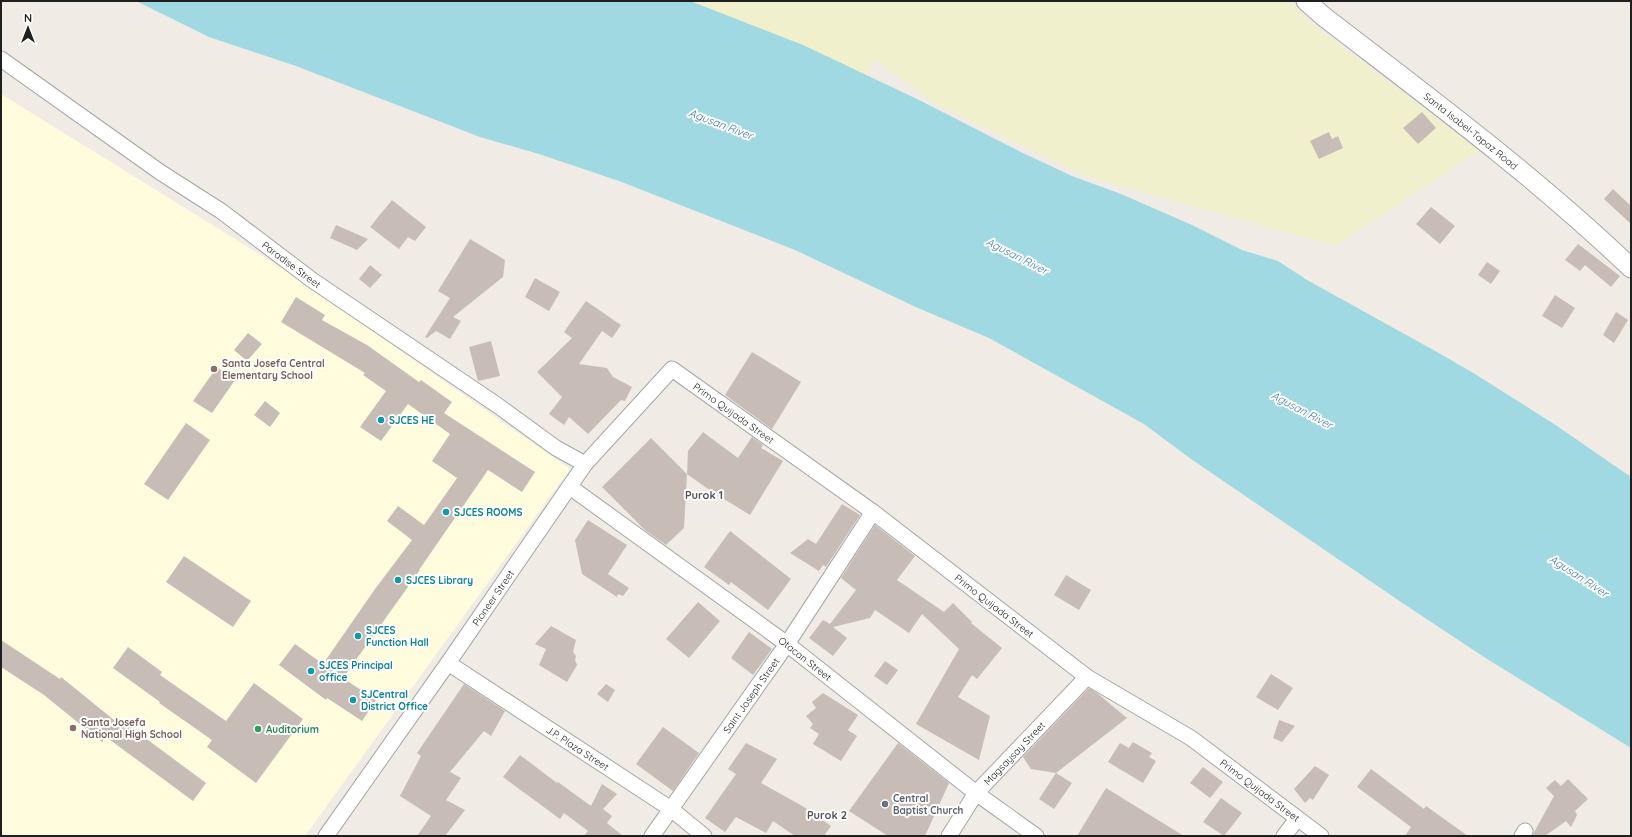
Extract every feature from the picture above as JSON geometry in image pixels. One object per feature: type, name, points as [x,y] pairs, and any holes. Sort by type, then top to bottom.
[{"type":"street","name":"Santa Isabel-Tapaz Road","points":[[1306,1],[1322,16],[1486,142],[1589,228],[1631,268]]},
{"type":"street","name":"Paradise Street","points":[[1,59],[160,172],[220,211],[312,280],[497,405],[556,448],[585,464]]},
{"type":"street","name":"Pioneer Street","points":[[326,836],[448,663],[585,464],[672,369]]},
{"type":"street","name":"Primo Quijada Street","points":[[672,369],[873,512],[1087,677],[1191,738],[1321,836]]},
{"type":"street","name":"Otacan Street","points":[[570,487],[787,644],[976,793],[1036,836]]},
{"type":"street","name":"Saint Joseph Street","points":[[652,836],[787,644],[873,512]]},
{"type":"street","name":"J.P. Plaza Street","points":[[448,663],[671,809],[704,836]]},
{"type":"street","name":"Magsaysay Street","points":[[949,836],[976,793],[1087,677]]},
{"type":"street","points":[[1284,836],[1297,819]]},
{"type":"shaded area","name":"Santa Josefa Central Elementary School","points":[[1,94],[282,268],[570,469],[305,836],[1,836]]},
{"type":"green space","points":[[690,1],[1291,1],[1309,22],[1480,150],[1335,246],[1086,176],[939,106],[874,59],[867,75],[803,45]]},
{"type":"water","name":"Agusan River","points":[[136,1],[690,1],[803,45],[917,99],[1023,153],[1072,176],[1121,194],[1192,225],[1242,250],[1278,261],[1307,280],[1475,374],[1554,424],[1631,477],[1631,748],[1484,657],[1404,604],[1191,459],[1144,424],[989,338],[918,308],[795,250],[619,181],[539,154],[480,137],[296,66],[209,37]]},
{"type":"building","points":[[1422,112],[1436,128],[1418,144],[1403,128]]},
{"type":"building","points":[[1329,132],[1332,139],[1338,136],[1343,148],[1319,159],[1310,141]]},
{"type":"building","points":[[1613,189],[1631,206],[1631,224],[1604,199]]},
{"type":"building","points":[[392,200],[426,227],[415,241],[408,237],[399,249],[370,227]]},
{"type":"building","points":[[1431,207],[1455,226],[1440,244],[1416,224]]},
{"type":"building","points":[[336,225],[368,239],[357,250],[330,238]]},
{"type":"building","points":[[470,239],[505,260],[503,277],[453,317],[461,321],[450,339],[436,331],[427,338],[425,337],[450,298],[438,291]]},
{"type":"building","points":[[1578,244],[1620,276],[1611,287],[1585,265],[1580,271],[1565,260]]},
{"type":"building","points":[[1487,262],[1500,271],[1491,284],[1478,275]]},
{"type":"building","points":[[370,265],[382,275],[370,288],[359,279]]},
{"type":"building","points":[[535,278],[560,292],[549,311],[525,297]]},
{"type":"building","points":[[1555,295],[1575,308],[1562,328],[1542,316]]},
{"type":"building","points":[[296,297],[325,315],[322,320],[367,345],[419,382],[421,380],[452,402],[444,413],[535,472],[522,492],[488,470],[420,570],[343,678],[376,700],[362,721],[327,698],[326,700],[279,665],[295,644],[323,664],[375,589],[412,540],[387,521],[398,506],[424,525],[457,478],[432,461],[450,434],[408,404],[381,441],[360,427],[386,391],[363,375],[365,373],[281,322]]},
{"type":"building","points":[[586,301],[621,325],[612,338],[602,331],[579,364],[607,368],[613,377],[632,387],[625,401],[621,400],[588,434],[569,417],[564,425],[549,414],[562,397],[537,372],[572,338],[564,332]]},
{"type":"building","points":[[1616,312],[1628,320],[1614,343],[1603,335]]},
{"type":"building","points":[[248,333],[262,344],[247,361],[234,350]]},
{"type":"building","points":[[491,341],[500,376],[478,381],[469,347]]},
{"type":"building","points":[[752,352],[801,382],[772,429],[725,395]]},
{"type":"building","points":[[217,367],[235,380],[212,413],[193,401]]},
{"type":"building","points":[[265,401],[280,413],[270,427],[254,415]]},
{"type":"building","points":[[186,423],[210,440],[168,500],[144,484]]},
{"type":"building","points":[[703,432],[738,458],[752,437],[763,445],[761,448],[783,461],[750,515],[687,474],[688,451]]},
{"type":"building","points":[[651,438],[687,474],[684,528],[666,545],[645,530],[602,487]]},
{"type":"building","points":[[842,504],[860,515],[826,567],[823,565],[819,571],[790,553],[808,539],[816,544]]},
{"type":"building","points":[[588,520],[627,545],[608,574],[629,588],[623,596],[618,594],[617,597],[582,574],[575,540]]},
{"type":"building","points":[[875,525],[915,556],[897,580],[944,612],[953,603],[972,622],[971,623],[1002,648],[977,679],[972,675],[958,697],[990,716],[979,760],[916,724],[959,649],[922,614],[909,633],[875,610],[870,618],[833,627],[847,638],[833,656],[809,638],[823,620],[830,624],[856,590],[841,578]]},
{"type":"building","points":[[730,531],[791,579],[768,610],[731,582],[729,585],[704,567]]},
{"type":"building","points":[[184,556],[251,601],[233,627],[166,582]]},
{"type":"building","points":[[1066,575],[1091,590],[1079,610],[1054,595]]},
{"type":"building","points":[[698,602],[720,621],[689,658],[666,639]]},
{"type":"building","points":[[551,626],[576,640],[573,652],[576,656],[575,660],[577,665],[567,682],[539,665],[546,649],[535,644]]},
{"type":"building","points":[[749,632],[772,649],[753,675],[731,658]]},
{"type":"building","points":[[1,640],[60,679],[61,677],[119,724],[121,720],[206,783],[193,801],[106,737],[102,742],[44,695],[1,667]]},
{"type":"building","name":"Auditorium","points":[[128,647],[162,672],[160,675],[226,721],[254,683],[303,719],[256,783],[207,747],[212,740],[159,703],[160,702],[113,668]]},
{"type":"building","points":[[885,661],[898,670],[887,685],[874,676]]},
{"type":"building","points":[[1271,674],[1293,688],[1278,710],[1256,697]]},
{"type":"building","points":[[464,684],[505,711],[491,736],[484,731],[450,772],[461,778],[446,800],[465,810],[445,836],[417,836],[431,816],[400,796],[421,756],[417,753]]},
{"type":"building","points":[[606,684],[615,690],[608,702],[597,694]]},
{"type":"building","points":[[1089,688],[1127,718],[1056,773],[1031,769],[1023,757]]},
{"type":"building","points":[[823,693],[858,715],[848,730],[857,736],[841,761],[813,744],[819,734],[810,728],[813,724],[806,716],[816,708],[812,702]]},
{"type":"building","points":[[1279,720],[1295,726],[1282,742],[1273,738]]},
{"type":"building","points":[[663,727],[699,753],[673,791],[636,764]]},
{"type":"building","points":[[1133,742],[1152,753],[1149,757],[1156,761],[1143,783],[1108,762],[1120,743],[1129,748]]},
{"type":"building","points":[[746,743],[777,759],[761,783],[804,807],[831,826],[824,836],[795,836],[773,821],[766,833],[736,817],[725,832],[705,818],[736,774],[728,769]]},
{"type":"building","points":[[898,743],[949,783],[925,836],[888,836],[849,811]]},
{"type":"building","points":[[520,755],[591,806],[602,784],[617,794],[603,809],[612,816],[607,823],[623,836],[584,836],[588,831],[564,813],[560,819],[503,777]]},
{"type":"building","points":[[1315,766],[1329,775],[1313,800],[1310,798],[1305,803],[1294,789]]},
{"type":"building","points":[[1203,767],[1223,782],[1210,798],[1190,783]]},
{"type":"building","points":[[1371,769],[1424,809],[1426,806],[1468,836],[1405,836],[1411,827],[1357,787]]},
{"type":"building","points":[[1056,773],[1072,783],[1054,809],[1039,799]]},
{"type":"building","points":[[1568,779],[1588,799],[1575,811],[1577,815],[1571,827],[1566,821],[1545,836],[1532,836],[1554,796],[1546,788],[1555,780],[1561,786]]},
{"type":"building","points":[[1106,788],[1184,836],[1077,836]]},
{"type":"building","points":[[1221,798],[1242,813],[1224,836],[1203,822]]},
{"type":"place","name":"Santa Josefa Central Elementary School","points":[[214,369]]},
{"type":"place","name":"SJCES HE","points":[[381,420]]},
{"type":"place","name":"SJCES ROOMS","points":[[446,512]]},
{"type":"place","name":"SJCES Library","points":[[398,580]]},
{"type":"place","name":"SJCES Function Hall","points":[[358,636]]},
{"type":"place","name":"SJCES Principal office","points":[[311,671]]},
{"type":"place","name":"SJCentral District Office","points":[[353,700]]},
{"type":"place","name":"Santa Josefa National High School","points":[[73,728]]},
{"type":"place","name":"Auditorium","points":[[258,729]]},
{"type":"place","name":"Central Baptist Church","points":[[885,804]]},
{"type":"district","name":"Purok 1","points":[[704,495]]},
{"type":"district","name":"Purok 2","points":[[827,815]]}]
